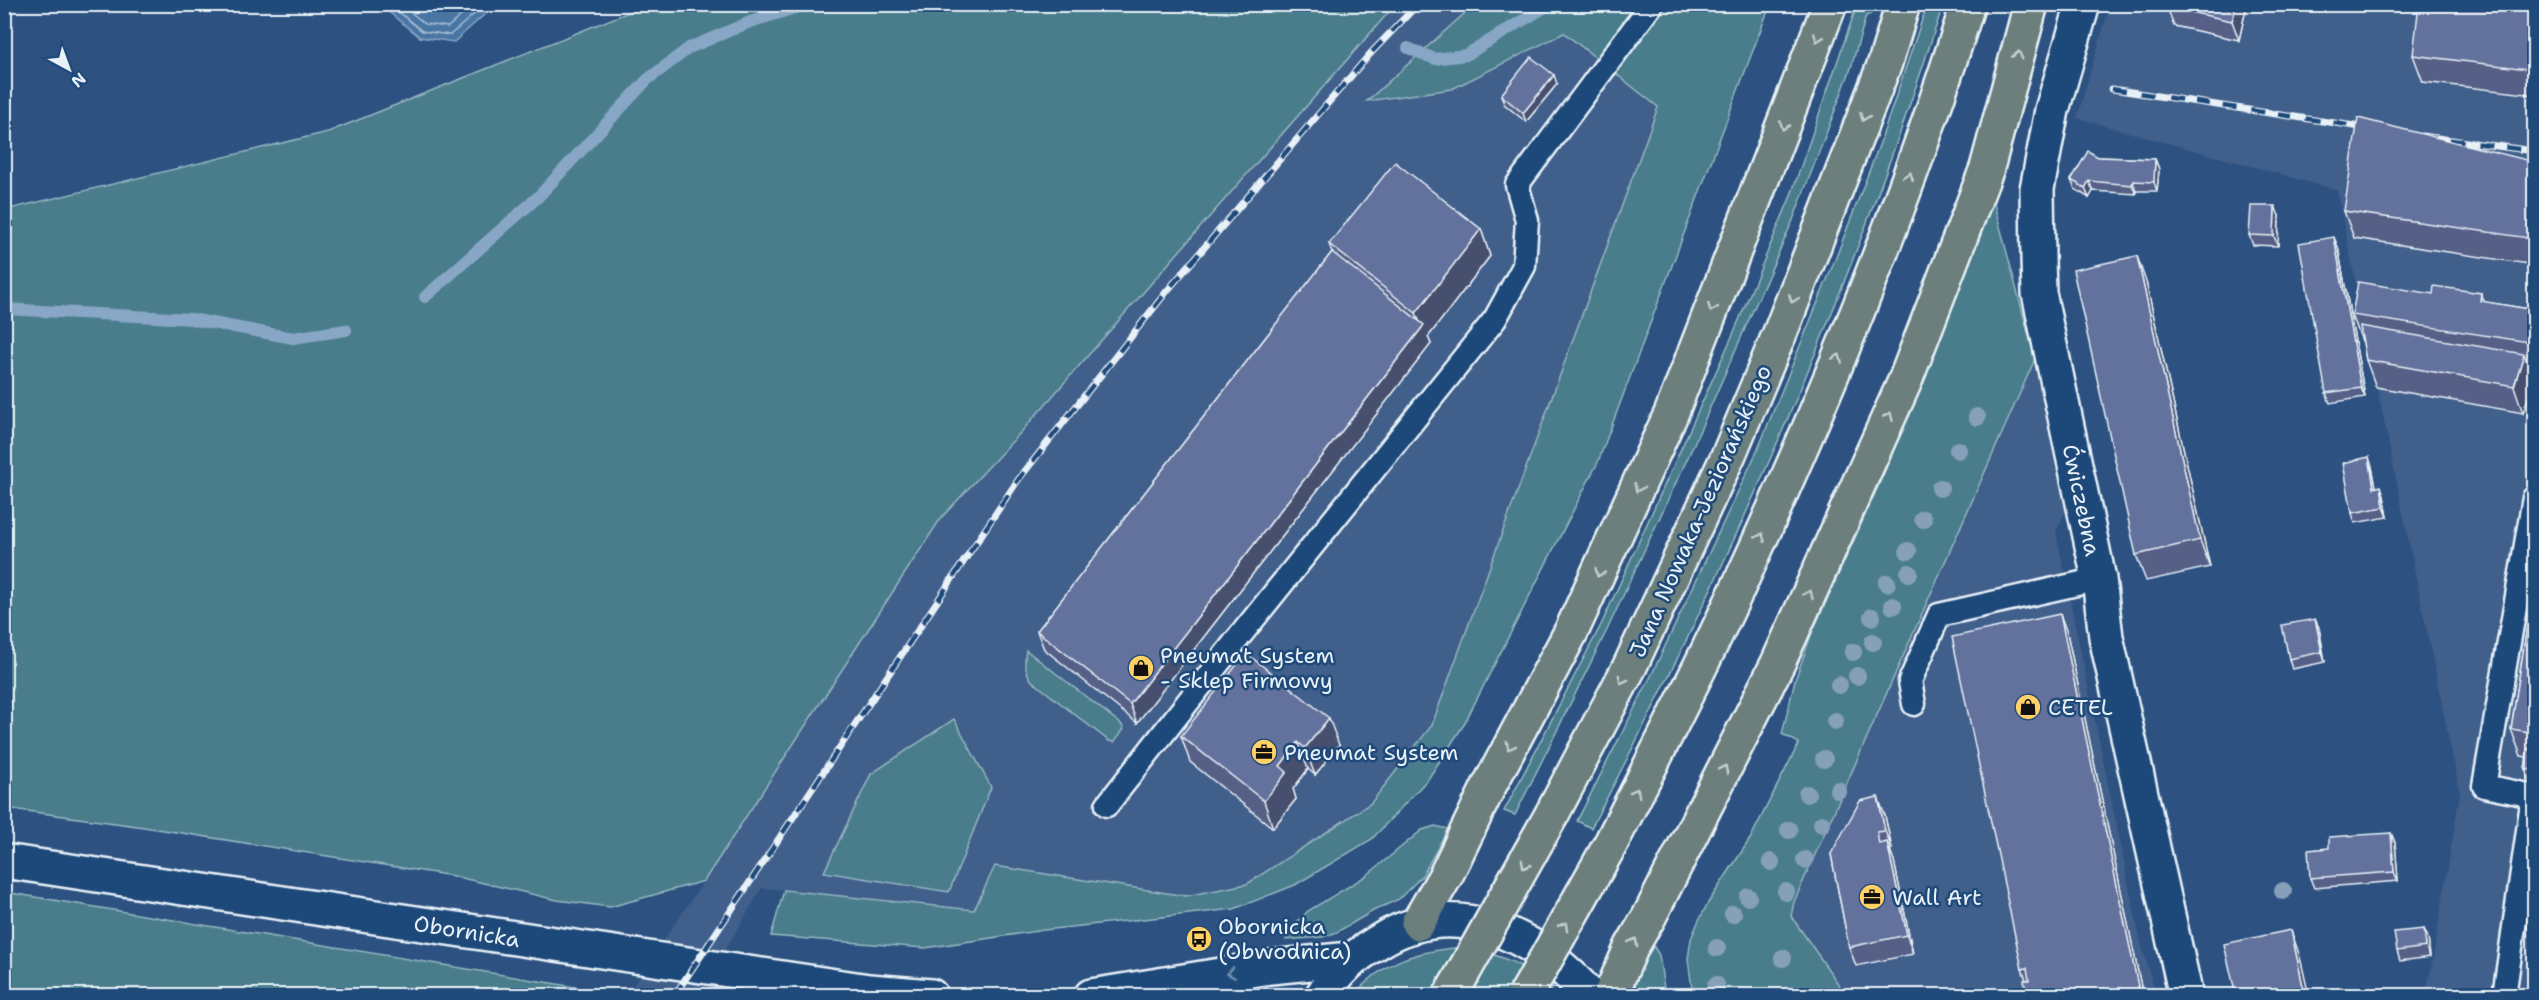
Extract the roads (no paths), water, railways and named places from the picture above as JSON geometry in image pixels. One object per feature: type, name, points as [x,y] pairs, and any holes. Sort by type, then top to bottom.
[{"type":"main road","points":[[1418,923],[1446,875],[1488,788],[1571,632],[1671,414],[1830,4]]},
{"type":"main road","name":"Jana Nowaka-Jeziorańskiego","points":[[1450,996],[1552,814],[1630,666],[1729,454],[1782,328],[1885,63],[1903,4]]},
{"type":"main road","points":[[1524,996],[1610,844],[1678,713],[1791,469],[1898,207],[1947,72],[1968,4]]},
{"type":"main road","points":[[1610,996],[1632,946],[1778,663],[1905,381],[1987,168],[2031,4]]},
{"type":"main road","name":"Ćwiczebna","points":[[2083,4],[2052,110],[2037,189],[2039,293],[2099,579],[2106,637],[2186,996]]},
{"type":"main road","name":"Obornicka","points":[[4,861],[869,991],[931,996]]},
{"type":"main road","points":[[1322,996],[1351,959],[1393,932],[1418,923],[1459,920],[1489,926],[1518,937],[1546,954],[1575,979],[1590,996]]},
{"type":"main road","points":[[1091,996],[1270,967],[1351,959]]},
{"type":"lane","points":[[1107,805],[1235,642],[1496,319],[1524,266],[1527,220],[1517,185],[1652,4]]},
{"type":"lane","points":[[2504,996],[2534,796],[2484,786],[2535,498]]},
{"type":"lane","points":[[1914,704],[1910,681],[1939,615],[2099,579]]},
{"type":"water","points":[[380,5],[495,5],[454,42],[420,37]]},
{"type":"waterway","points":[[425,297],[538,197],[647,80],[689,48],[750,22],[808,4]]},
{"type":"waterway","points":[[1408,48],[1435,59],[1466,55],[1550,4]]},
{"type":"waterway","points":[[4,309],[191,319],[293,338],[346,330]]},
{"type":"railway","points":[[674,996],[1018,480],[1167,291],[1370,54],[1418,4]]},
{"type":"railway","points":[[2112,89],[2374,129]]},
{"type":"railway","points":[[2422,136],[2534,151]]},
{"type":"place","name":"Pneumat System - Sklep Firmowy","points":[[1141,668]]},
{"type":"place","name":"CETEL","points":[[2028,707]]},
{"type":"place","name":"Pneumat System","points":[[1264,752]]},
{"type":"place","name":"Wall Art","points":[[1872,897]]},
{"type":"place","name":"Obornicka (Obwodnica)","points":[[1199,939]]}]
